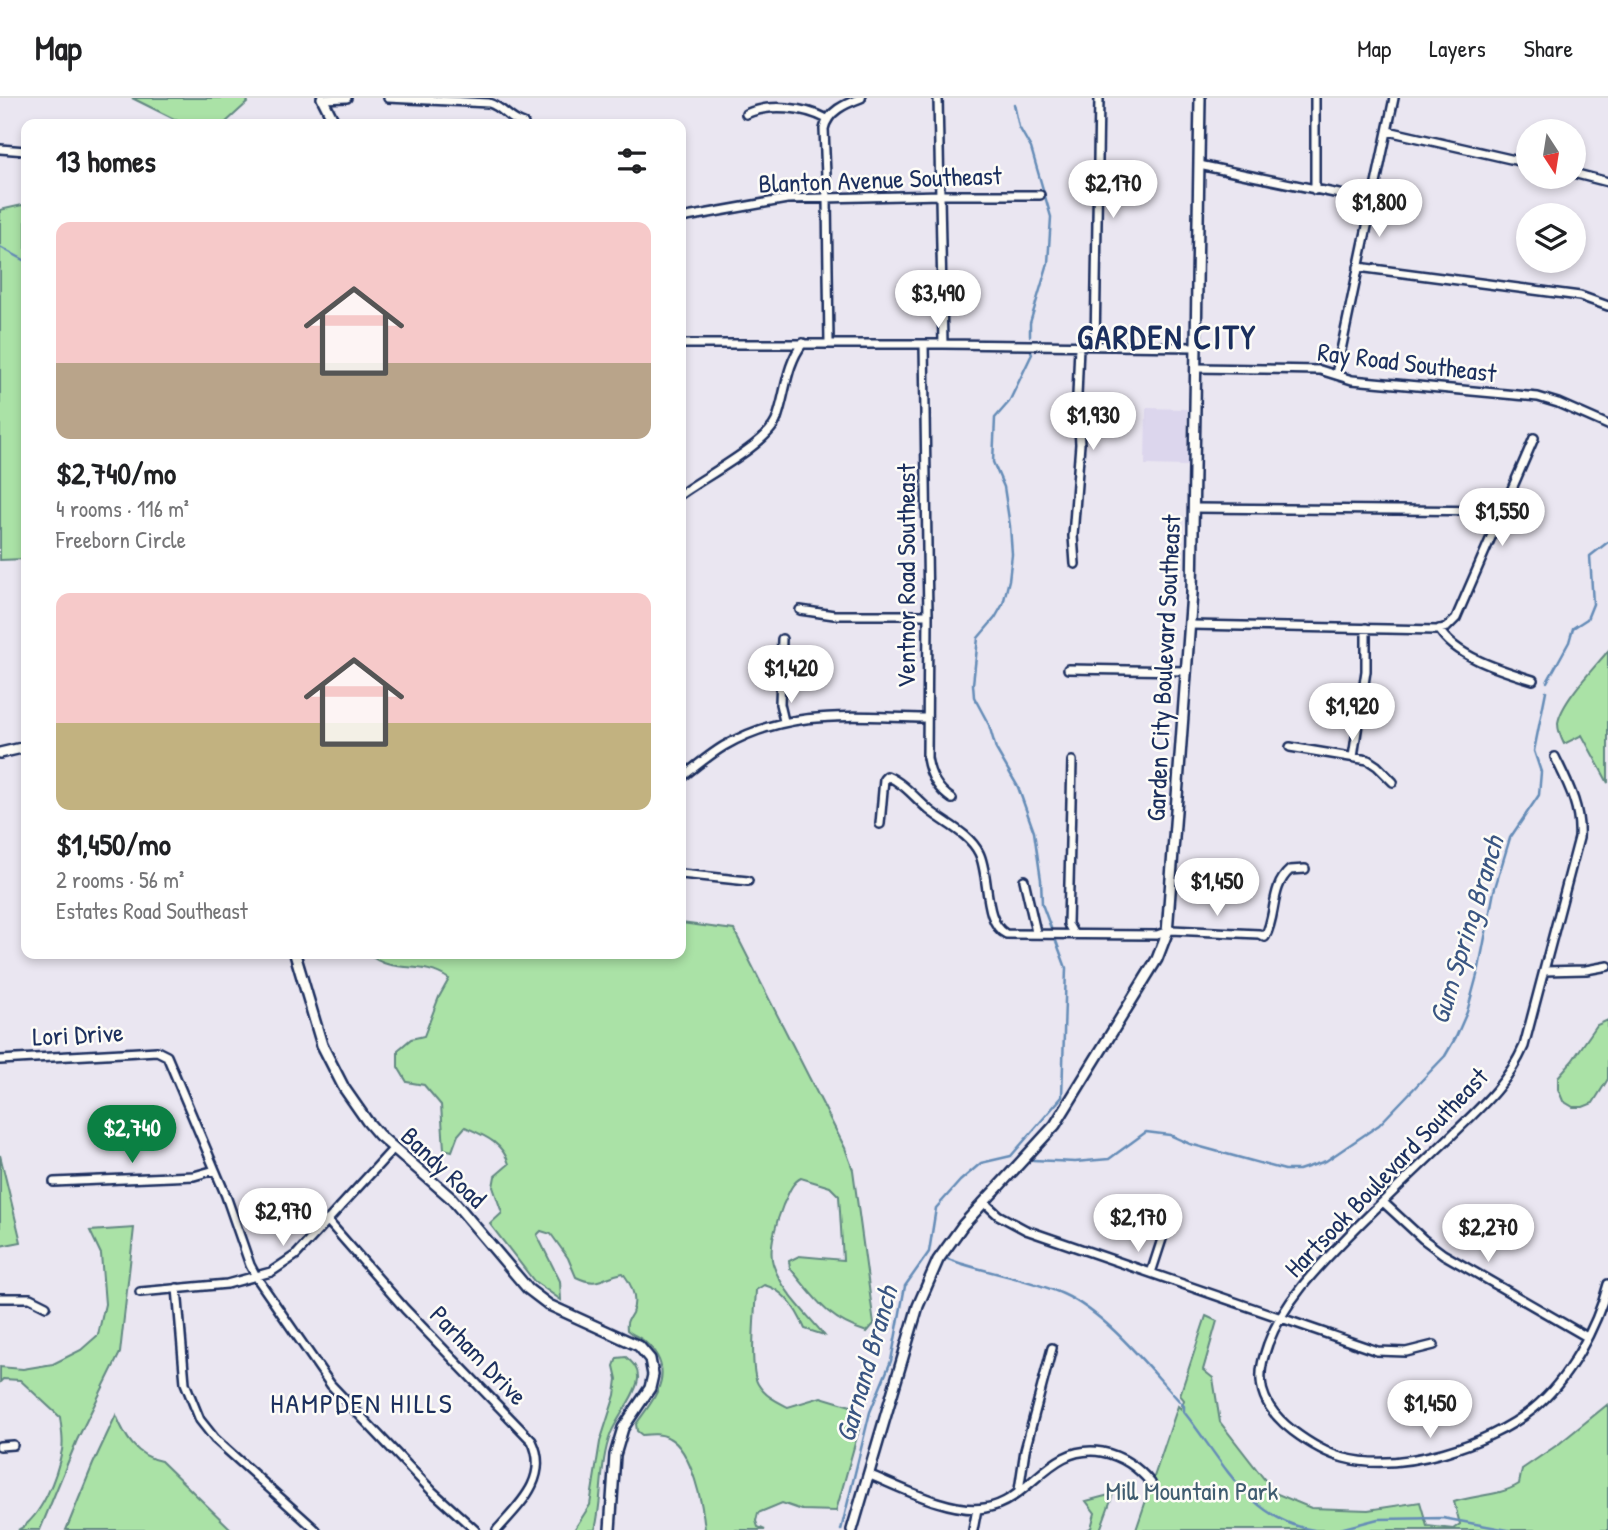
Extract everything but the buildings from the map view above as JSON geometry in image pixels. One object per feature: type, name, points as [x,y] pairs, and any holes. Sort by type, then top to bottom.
[{"type":"street","points":[[332,119],[322,98],[347,98]]},
{"type":"street","points":[[388,98],[489,103],[504,109],[512,119]]},
{"type":"street","points":[[829,343],[824,129],[827,119],[840,108],[861,98]]},
{"type":"street","points":[[938,98],[943,344]]},
{"type":"street","points":[[1095,346],[1099,98]]},
{"type":"street","name":"Garden City Boulevard Southeast","points":[[852,1530],[918,1306],[930,1277],[946,1248],[1038,1145],[1065,1110],[1157,959],[1167,933],[1191,625],[1200,98]]},
{"type":"street","points":[[1315,98],[1315,190]]},
{"type":"street","points":[[1336,374],[1394,98]]},
{"type":"street","points":[[746,114],[771,107],[811,112],[827,119]]},
{"type":"street","points":[[1388,131],[1516,160]]},
{"type":"street","points":[[0,149],[21,151]]},
{"type":"street","points":[[1199,165],[1373,201]]},
{"type":"street","points":[[1586,176],[1608,182]]},
{"type":"street","name":"Blanton Avenue Southeast","points":[[686,217],[787,199],[1040,195]]},
{"type":"street","points":[[1358,267],[1580,296],[1608,306]]},
{"type":"street","points":[[686,344],[1196,347]]},
{"type":"street","points":[[686,491],[766,435],[776,419],[792,360],[803,344]]},
{"type":"street","name":"Ventnor Road Southeast","points":[[924,344],[928,615],[926,718],[929,768],[939,789],[952,799]]},
{"type":"street","points":[[1075,564],[1073,536],[1080,443],[1077,396],[1079,346]]},
{"type":"street","name":"Ray Road Southeast","points":[[1195,368],[1321,370],[1352,380],[1547,399],[1608,425]]},
{"type":"street","points":[[1191,625],[1439,629],[1447,626],[1456,618],[1534,438]]},
{"type":"street","points":[[1193,508],[1503,510]]},
{"type":"street","points":[[800,610],[834,615],[928,615]]},
{"type":"street","points":[[1353,757],[1366,671],[1366,628]]},
{"type":"street","points":[[1439,629],[1447,640],[1479,660],[1533,680]]},
{"type":"street","points":[[782,639],[780,704],[784,721]]},
{"type":"street","points":[[1068,669],[1187,671]]},
{"type":"street","points":[[686,774],[723,747],[745,735],[784,721],[836,716],[926,718]]},
{"type":"street","points":[[1290,747],[1368,760],[1392,782]]},
{"type":"street","points":[[0,752],[21,748]]},
{"type":"street","name":"Hartsook Boulevard Southeast","points":[[1555,757],[1576,801],[1580,825],[1576,850],[1524,1046],[1511,1073],[1495,1093],[1316,1269],[1275,1328],[1262,1361],[1261,1381],[1266,1402],[1288,1428],[1309,1442],[1331,1454],[1364,1462],[1394,1462],[1478,1441],[1498,1432],[1535,1408],[1549,1394],[1570,1367],[1587,1337],[1608,1284]]},
{"type":"street","points":[[1072,761],[1068,923],[1073,933]]},
{"type":"street","points":[[880,824],[884,779],[887,776],[902,785],[932,813],[974,845],[983,865],[989,904],[998,928],[1006,934],[1036,932],[1050,935],[1157,935],[1171,930],[1259,934],[1265,937],[1272,925],[1274,900],[1280,882],[1290,870],[1305,869]]},
{"type":"street","points":[[686,875],[748,881]]},
{"type":"street","points":[[1024,880],[1036,932]]},
{"type":"street","name":"Bandy Road","points":[[296,959],[319,1036],[332,1068],[367,1121],[451,1198],[486,1237],[515,1276],[536,1296],[569,1315],[639,1346],[650,1359],[652,1381],[645,1397],[629,1416],[620,1438],[612,1475],[610,1530]]},
{"type":"street","points":[[1544,971],[1567,972],[1608,966]]},
{"type":"street","name":"Lori Drive","points":[[0,1060],[157,1051],[163,1053],[171,1060],[215,1170]]},
{"type":"street","points":[[140,1292],[227,1284],[257,1278],[271,1272],[296,1255],[394,1147]]},
{"type":"street","points":[[54,1182],[194,1176],[215,1170],[257,1278],[331,1385],[432,1491],[475,1530]]},
{"type":"street","points":[[1383,1202],[1443,1254],[1587,1337]]},
{"type":"street","points":[[985,1203],[998,1215],[1017,1226],[1386,1353],[1406,1352],[1434,1345]]},
{"type":"street","points":[[1151,1273],[1163,1236],[1165,1203]]},
{"type":"street","name":"Parham Drive","points":[[327,1220],[405,1310],[532,1441],[537,1456],[535,1480],[526,1497],[497,1530]]},
{"type":"street","points":[[177,1288],[186,1383],[200,1420],[215,1439],[316,1530]]},
{"type":"street","points":[[0,1298],[30,1298],[46,1306]]},
{"type":"street","points":[[1019,1491],[1025,1450],[1052,1348]]},
{"type":"street","points":[[0,1446],[13,1445]]},
{"type":"street","points":[[868,1474],[957,1507],[978,1509],[1002,1503],[1057,1460],[1086,1451],[1119,1457],[1137,1468],[1151,1483]]},
{"type":"street","points":[[973,1530],[978,1509]]},
{"type":"shaded area","points":[[1146,408],[1187,409],[1187,466],[1145,465]]},
{"type":"green space","points":[[132,98],[246,98],[248,102],[229,119],[174,119]]},
{"type":"green space","points":[[21,205],[21,559],[0,560],[0,210]]},
{"type":"green space","points":[[1608,651],[1608,783],[1582,735],[1564,744],[1558,723],[1571,695]]},
{"type":"green space","points":[[686,924],[734,930],[845,1148],[853,1170],[874,1324],[867,1332],[841,1321],[823,1307],[790,1268],[789,1261],[799,1256],[843,1260],[839,1196],[830,1187],[801,1178],[792,1186],[781,1211],[774,1234],[773,1264],[788,1292],[824,1335],[805,1329],[784,1296],[764,1285],[756,1290],[754,1325],[755,1377],[764,1392],[788,1407],[821,1397],[854,1407],[863,1415],[836,1511],[802,1510],[782,1503],[758,1513],[758,1527],[765,1530],[705,1530],[699,1494],[684,1454],[677,1444],[666,1436],[642,1435],[637,1431],[636,1424],[656,1394],[662,1373],[655,1352],[627,1330],[627,1323],[634,1308],[634,1297],[623,1273],[595,1282],[576,1277],[568,1258],[551,1234],[541,1231],[537,1235],[560,1281],[561,1300],[534,1281],[490,1224],[502,1213],[493,1187],[495,1176],[509,1164],[506,1157],[498,1145],[465,1127],[458,1135],[452,1151],[444,1149],[441,1105],[424,1085],[407,1082],[398,1067],[398,1050],[411,1039],[424,1036],[449,979],[428,970],[375,959],[686,959]]},
{"type":"green space","points":[[1608,1020],[1608,1079],[1593,1103],[1573,1107],[1563,1101],[1558,1089],[1558,1077],[1597,1025]]},
{"type":"green space","points":[[0,1155],[21,1242],[0,1246]]},
{"type":"green space","points":[[134,1228],[120,1353],[77,1440],[40,1530],[18,1530],[34,1516],[47,1495],[60,1460],[62,1433],[60,1417],[20,1380],[3,1379],[0,1382],[0,1367],[23,1369],[53,1364],[81,1350],[98,1335],[105,1304],[101,1254],[90,1231]]},
{"type":"green space","name":"Mill Mountain Park","points":[[1206,1316],[1217,1321],[1203,1370],[1213,1378],[1220,1422],[1275,1493],[1311,1508],[1368,1510],[1420,1502],[1427,1526],[1453,1529],[1460,1524],[1454,1502],[1504,1491],[1519,1484],[1522,1469],[1560,1443],[1608,1404],[1608,1530],[1136,1530],[1178,1406],[1181,1409],[1184,1400],[1180,1395]]},
{"type":"green space","points":[[626,1357],[636,1369],[637,1385],[607,1445],[595,1530],[574,1530],[590,1505],[600,1442],[615,1395],[617,1379],[614,1366],[617,1358]]},
{"type":"green space","points":[[116,1415],[123,1431],[138,1450],[161,1461],[232,1530],[66,1530]]},
{"type":"green space","points":[[1113,1494],[1100,1530],[1087,1530],[1091,1528],[1095,1513],[1086,1501]]},
{"type":"waterway","name":"Garnand Branch","points":[[1014,104],[1019,127],[1031,148],[1051,217],[1048,263],[1030,323],[1030,336]]},
{"type":"waterway","points":[[0,247],[21,258]]},
{"type":"waterway","name":"Garnand Branch","points":[[1031,351],[1032,354],[1009,402],[995,418],[993,462],[1004,487],[1012,554],[1003,604],[978,638],[973,684],[974,697],[989,725],[996,749],[1018,787],[1034,832],[1042,904],[1051,928]]},
{"type":"waterway","name":"Gum Spring Branch","points":[[1547,682],[1569,642],[1573,628],[1587,619],[1593,604],[1590,556],[1608,542]]},
{"type":"waterway","name":"Gum Spring Branch","points":[[1033,1160],[1075,1162],[1109,1159],[1146,1132],[1170,1135],[1190,1144],[1285,1170],[1299,1170],[1326,1161],[1379,1125],[1445,1056],[1467,1012],[1479,968],[1494,891],[1510,838],[1539,795],[1541,772],[1534,751],[1546,691]]},
{"type":"waterway","name":"Garnand Branch","points":[[841,1530],[870,1412],[891,1361],[905,1286],[929,1252],[936,1208],[960,1181],[981,1163],[1011,1156],[1062,1097],[1066,968],[1056,941]]},
{"type":"waterway","points":[[945,1258],[1049,1288],[1080,1303],[1097,1315],[1128,1344],[1184,1406],[1184,1412],[1224,1467],[1254,1500],[1271,1514],[1291,1524],[1314,1530]]},
{"type":"waterway","points":[[1336,1530],[1378,1519],[1443,1518],[1508,1530]]},
{"type":"district","name":"GARDEN CITY","points":[[1167,337]]},
{"type":"district","name":"HAMPDEN HILLS","points":[[362,1403]]}]
